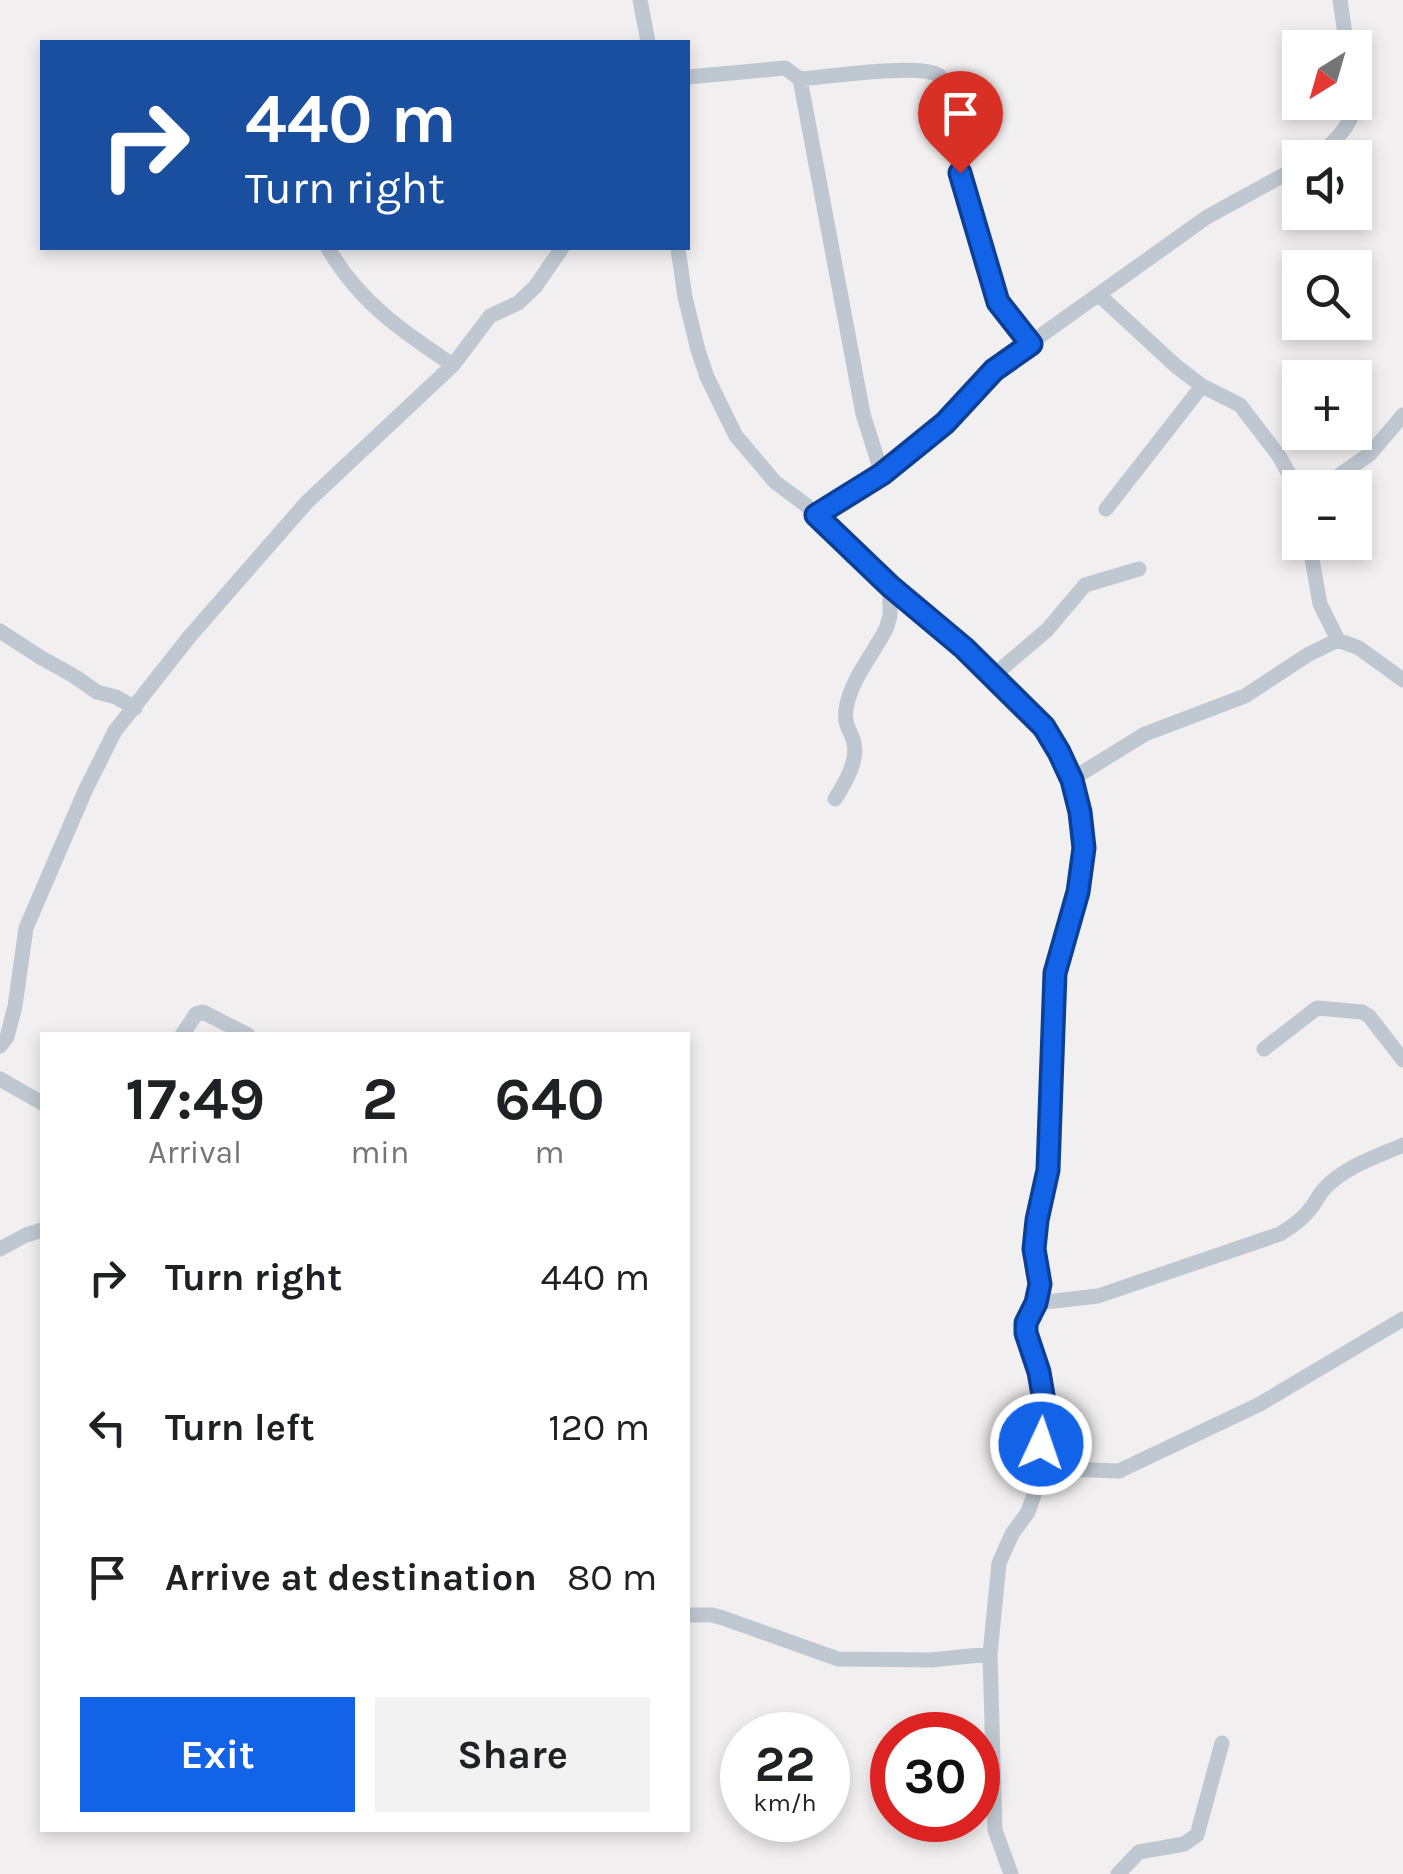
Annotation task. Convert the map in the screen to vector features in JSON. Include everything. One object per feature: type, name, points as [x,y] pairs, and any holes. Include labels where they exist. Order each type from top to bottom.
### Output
[{"type":"street","points":[[640,0],[648,40]]},
{"type":"street","points":[[1340,0],[1345,30]]},
{"type":"street","points":[[690,77],[785,68],[800,79],[906,71],[940,76],[948,87],[960,173],[998,302],[1031,344]]},
{"type":"street","points":[[800,79],[863,414],[882,474]]},
{"type":"street","points":[[816,515],[882,474],[945,423],[994,370],[1207,218],[1282,176]]},
{"type":"street","points":[[329,250],[345,276],[380,314],[453,365]]},
{"type":"street","points":[[0,1046],[14,1006],[26,928],[85,790],[116,731],[190,636],[307,502],[453,365],[490,316],[518,304],[561,250]]},
{"type":"street","points":[[678,250],[698,350],[707,378],[736,436],[775,482],[923,612],[1044,727],[1072,780],[1080,812],[1084,848],[1078,892],[1055,973],[1048,1170],[1034,1249],[1040,1284],[1026,1323],[1044,1401],[1039,1468],[1028,1512],[1012,1534],[999,1564],[990,1654],[995,1830],[1011,1874]]},
{"type":"street","points":[[1099,295],[1176,366],[1202,386],[1240,406],[1287,470]]},
{"type":"street","points":[[1106,509],[1202,386]]},
{"type":"street","points":[[1347,470],[1370,454],[1403,415]]},
{"type":"street","points":[[1311,560],[1320,604],[1338,640],[1358,648],[1403,680]]},
{"type":"street","points":[[993,676],[1047,630],[1085,584],[1139,568]]},
{"type":"street","points":[[835,799],[856,750],[845,725],[848,698],[886,629],[890,586]]},
{"type":"street","points":[[0,631],[97,692],[135,708]]},
{"type":"street","points":[[1072,780],[1145,734],[1245,696],[1338,640]]},
{"type":"street","points":[[1264,1048],[1317,1008],[1341,1008],[1369,1016],[1403,1060]]},
{"type":"street","points":[[184,1032],[196,1014],[203,1012],[242,1032]]},
{"type":"street","points":[[0,1079],[40,1102]]},
{"type":"street","points":[[1036,1303],[1098,1296],[1280,1234],[1299,1222],[1321,1192],[1339,1176],[1403,1145]]},
{"type":"street","points":[[0,1248],[40,1230]]},
{"type":"street","points":[[1039,1468],[1120,1471],[1260,1404],[1403,1319]]},
{"type":"street","points":[[690,1615],[723,1618],[838,1659],[931,1660],[990,1654]]},
{"type":"street","points":[[1118,1874],[1138,1852],[1184,1844],[1197,1835],[1222,1743]]},
{"type":"route","points":[[960,173],[998,302],[1031,344],[994,370],[945,423],[882,474],[816,515],[890,586],[964,648],[1044,727],[1072,780],[1080,812],[1084,848],[1078,892],[1055,973],[1048,1170],[1034,1249],[1040,1284],[1026,1323],[1042,1384],[1041,1444]]}]
